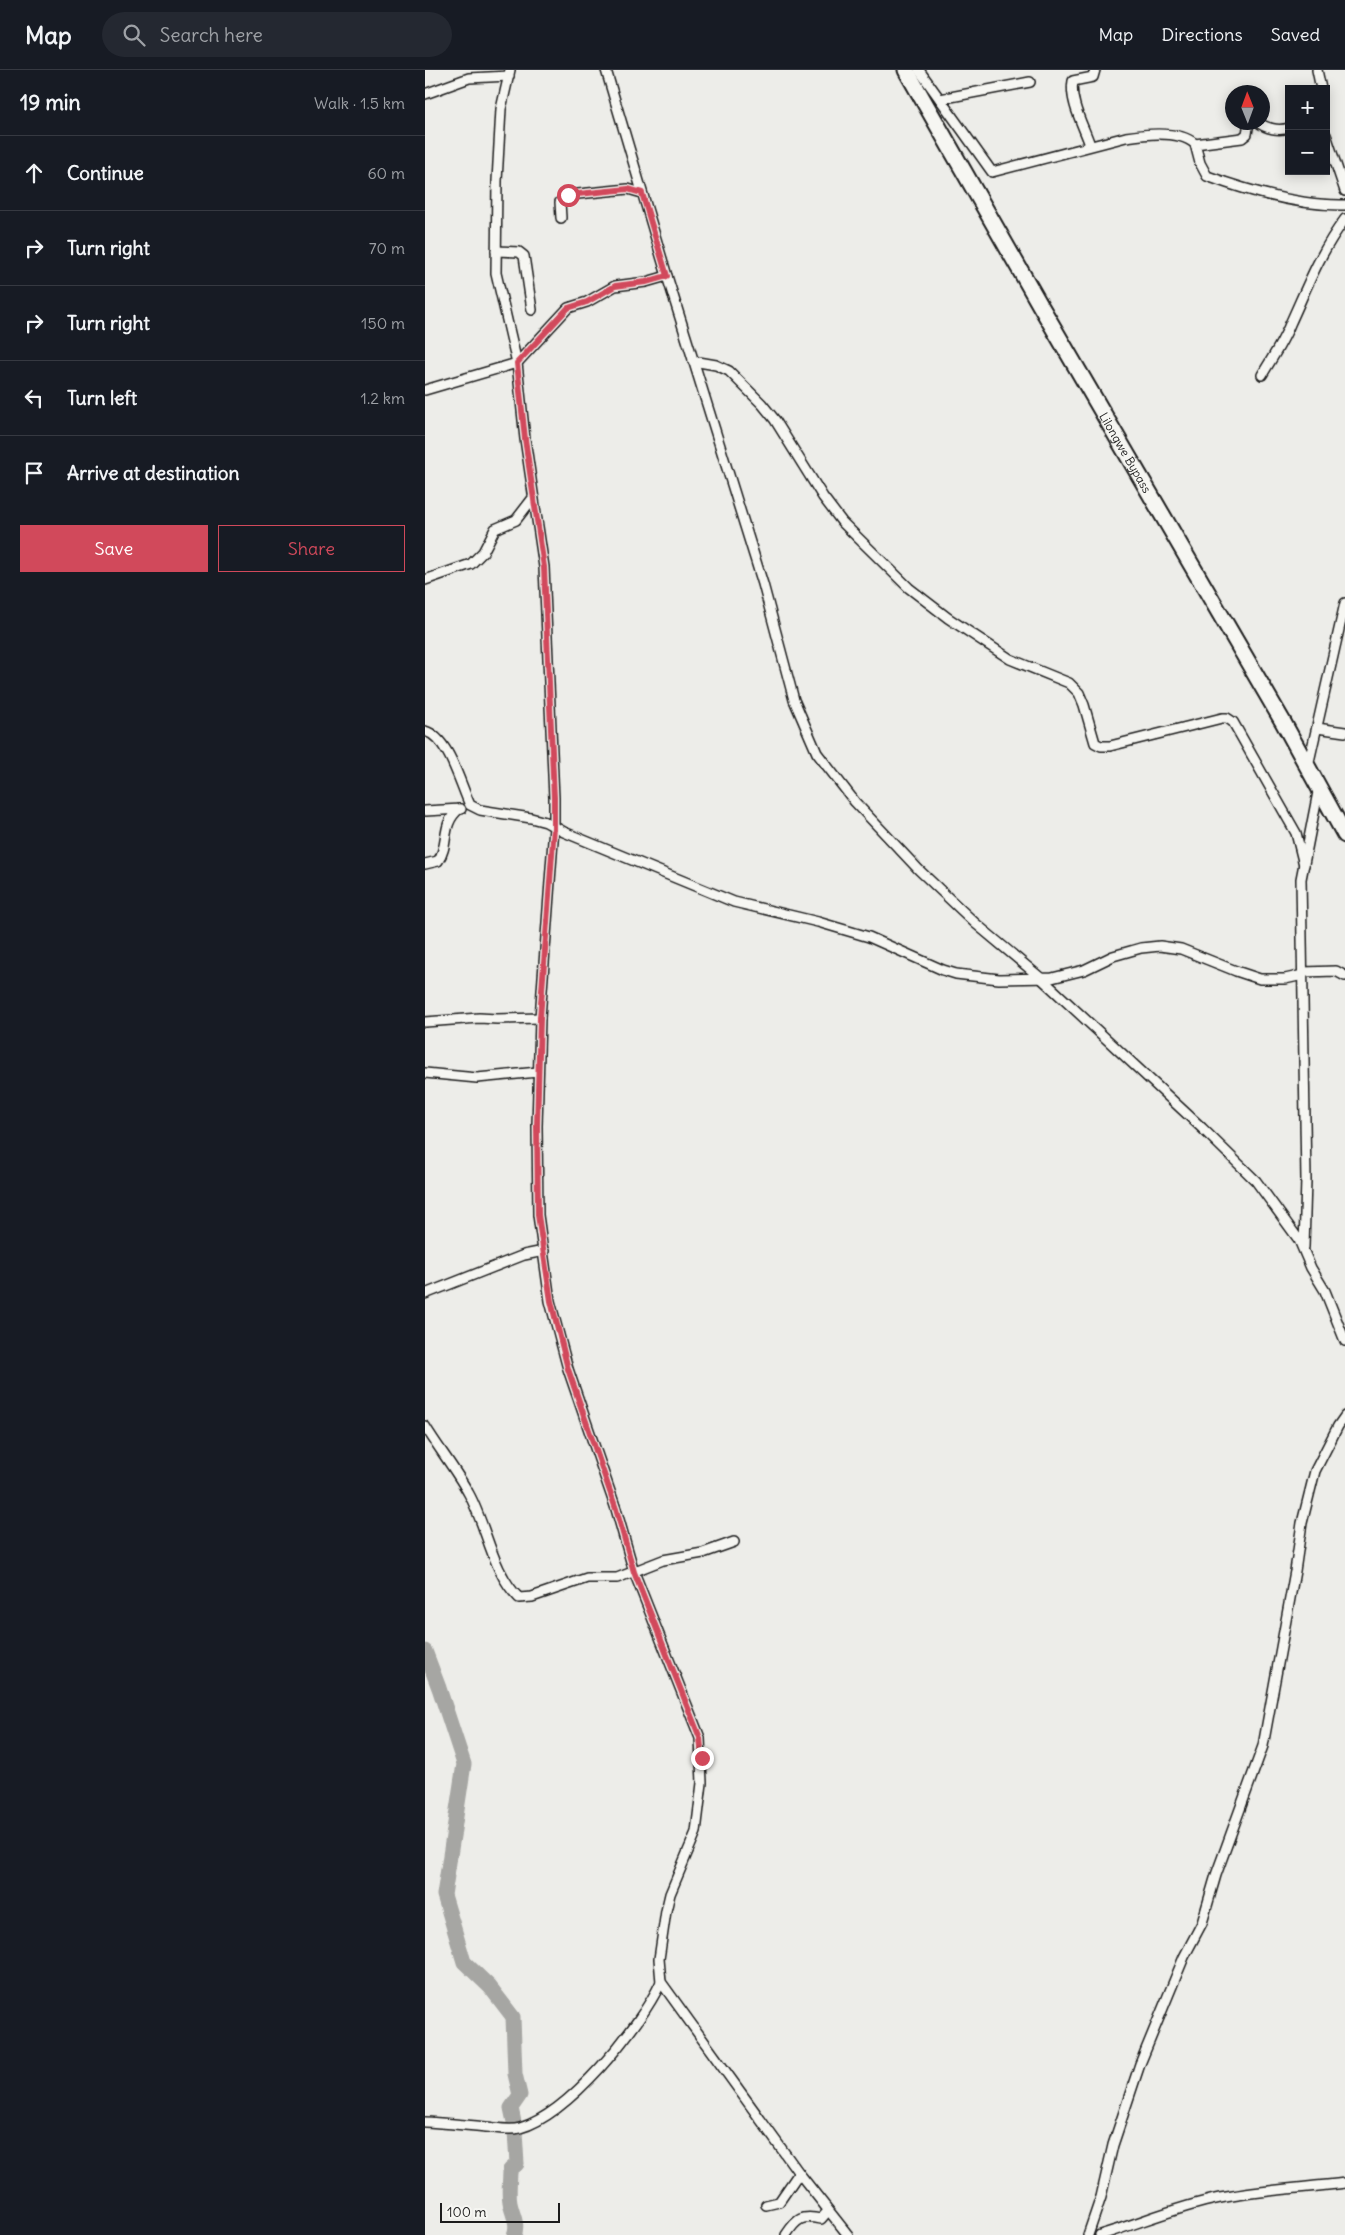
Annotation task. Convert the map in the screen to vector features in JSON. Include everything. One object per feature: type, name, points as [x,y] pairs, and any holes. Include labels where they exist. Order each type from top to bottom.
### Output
[{"type":"main road","name":"Lilongwe Bypass","points":[[906,70],[1319,786],[1345,835]]},
{"type":"street","points":[[606,70],[693,361],[758,566],[794,700],[817,753],[855,802],[919,870],[975,923],[1043,979],[1202,1128],[1256,1182],[1290,1227],[1304,1250],[1311,1268],[1325,1291],[1345,1341]]},
{"type":"street","points":[[919,70],[992,172],[1090,145],[1146,134],[1183,137],[1195,144],[1242,138],[1247,134],[1248,130]]},
{"type":"street","points":[[1090,145],[1073,97],[1072,86],[1073,81],[1093,77],[1095,70]]},
{"type":"street","points":[[1317,70],[1320,85]]},
{"type":"street","points":[[425,94],[469,78],[510,73],[501,109],[497,181],[496,277],[517,363],[545,587],[554,827],[540,1018],[538,1215],[551,1301],[564,1354],[616,1509],[634,1572],[700,1738],[702,1758],[701,1783],[696,1832],[670,1894],[666,1911],[659,1959],[661,1982],[799,2173],[849,2235]]},
{"type":"street","points":[[940,98],[1030,82]]},
{"type":"street","points":[[1270,127],[1285,129]]},
{"type":"street","points":[[1195,144],[1200,163],[1207,176],[1232,184],[1313,203],[1345,205]]},
{"type":"street","points":[[1330,147],[1345,191]]},
{"type":"street","points":[[561,218],[560,202],[568,195],[628,189],[642,193]]},
{"type":"street","points":[[1262,375],[1290,326],[1312,272],[1327,244],[1345,219]]},
{"type":"street","points":[[496,251],[519,252],[524,256],[532,310]]},
{"type":"street","points":[[425,390],[517,363],[568,308],[587,302],[615,286],[646,282],[667,276]]},
{"type":"street","points":[[693,361],[716,365],[729,371],[762,404],[775,420],[823,497],[842,522],[909,588],[948,618],[1010,659],[1069,683],[1079,693],[1085,705],[1095,743],[1101,746],[1110,746],[1222,718],[1227,718],[1233,722],[1296,833],[1304,865]]},
{"type":"street","points":[[425,580],[471,564],[483,552],[489,537],[495,529],[516,520],[533,498]]},
{"type":"street","points":[[1307,766],[1345,603]]},
{"type":"street","points":[[1317,728],[1345,732]]},
{"type":"street","points":[[426,730],[433,734],[453,762],[470,805],[480,810],[546,822],[734,902],[818,922],[869,937],[956,974],[999,978],[1043,979],[1084,970],[1113,956],[1150,946],[1181,950],[1236,972],[1260,978],[1285,979],[1303,974],[1336,972],[1345,976]]},
{"type":"street","points":[[1304,1250],[1306,1180],[1301,879],[1319,786]]},
{"type":"street","points":[[425,864],[438,861],[442,855],[446,827],[452,815],[470,805]]},
{"type":"street","points":[[425,811],[459,810]]},
{"type":"street","points":[[425,1022],[479,1018],[497,1020],[540,1018]]},
{"type":"street","points":[[425,1073],[477,1078],[539,1072]]},
{"type":"street","points":[[425,1294],[524,1255],[544,1251]]},
{"type":"street","points":[[1089,2235],[1101,2197],[1113,2145],[1140,2064],[1184,1956],[1202,1923],[1216,1875],[1263,1746],[1295,1571],[1301,1523],[1315,1471],[1345,1416]]},
{"type":"street","points":[[425,1426],[469,1494],[499,1567],[508,1584],[519,1598],[531,1597],[587,1578],[617,1578],[663,1560],[703,1553],[734,1542]]},
{"type":"street","points":[[425,2122],[514,2129],[530,2124],[572,2096],[602,2064],[633,2030],[661,1982]]},
{"type":"street","points":[[766,2205],[779,2202],[799,2173]]},
{"type":"street","points":[[1100,2235],[1163,2214],[1220,2198],[1293,2187],[1345,2183]]},
{"type":"street","points":[[786,2235],[796,2221],[807,2216],[821,2219],[828,2211]]},
{"type":"waterway","points":[[425,1651],[464,1764],[444,1895],[464,1962],[490,1987],[513,2017],[515,2074],[520,2095],[511,2108],[515,2127]]},
{"type":"waterway","points":[[514,2235],[515,2223],[509,2191],[510,2170],[517,2164],[515,2132]]},
{"type":"route","points":[[568,195],[628,189],[642,193],[667,276],[646,282],[621,284],[587,302],[568,308],[533,348],[517,363],[529,470],[544,567],[554,798],[554,827],[547,903],[537,1090],[538,1215],[551,1301],[568,1369],[616,1509],[634,1572],[700,1738],[702,1758]]}]
